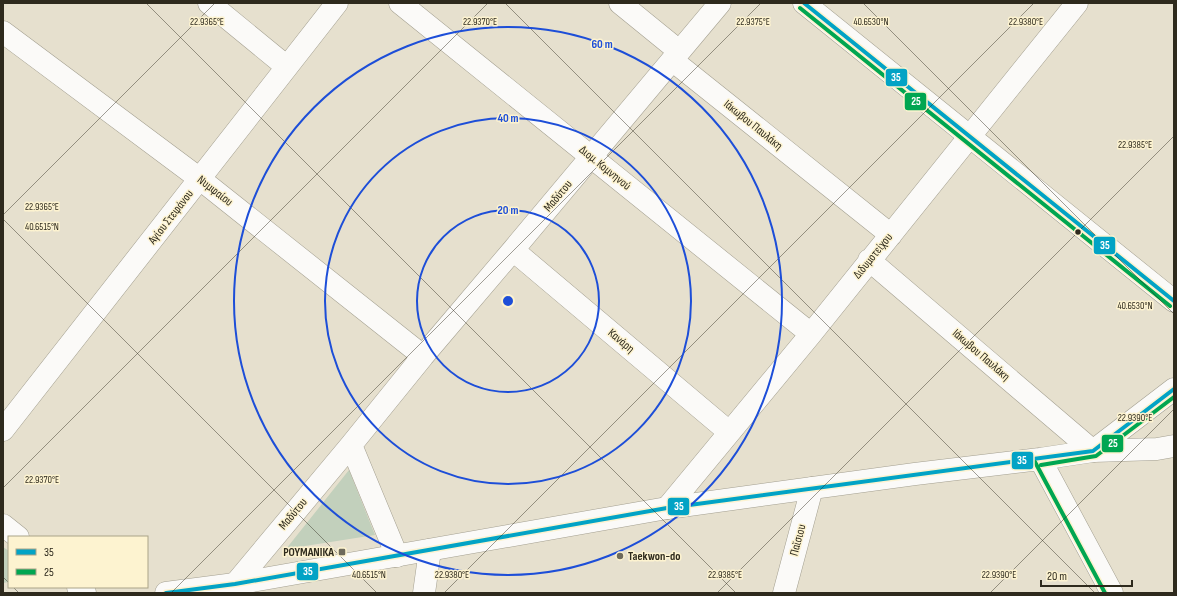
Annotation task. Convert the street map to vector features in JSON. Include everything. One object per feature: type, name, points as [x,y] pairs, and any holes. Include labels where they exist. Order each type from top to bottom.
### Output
[{"type":"street","points":[[210,3],[287,67]]},
{"type":"street","name":"Αγίου Στεφάνου","points":[[3,430],[10,406],[200,179],[337,3]]},
{"type":"street","name":"Διομ. Κομνηνού","points":[[400,3],[811,334]]},
{"type":"street","name":"Ιάκωβου Παυλάκη","points":[[620,3],[676,56],[890,235]]},
{"type":"street","name":"Μαδύτου","points":[[235,584],[423,356],[720,3]]},
{"type":"street","points":[[804,3],[1174,301]]},
{"type":"street","name":"Διδυμοτείχου","points":[[667,508],[811,334],[1077,3]]},
{"type":"street","name":"Νυμφαίου","points":[[3,32],[200,179],[423,356]]},
{"type":"street","name":"Κανάρη","points":[[513,250],[729,432]]},
{"type":"street","name":"Ιάκωβου Παυλάκη","points":[[869,260],[1093,451]]},
{"type":"street","points":[[1093,451],[1174,389]]},
{"type":"street","points":[[351,445],[397,556]]},
{"type":"street","points":[[166,593],[235,584],[667,508],[1093,451],[1157,449],[1174,446]]},
{"type":"street","points":[[1040,459],[1112,593]]},
{"type":"street","name":"Παϊσιου","points":[[784,593],[812,488]]},
{"type":"street","points":[[3,525],[17,536]]},
{"type":"street","points":[[424,593],[430,550]]},
{"type":"green space","points":[[349,470],[375,535],[286,549]]},
{"type":"green space","points":[[3,547],[8,550],[8,582],[3,583]]},
{"type":"transit line","name":"35","points":[[804,3],[1174,301]]},
{"type":"transit line","name":"25","points":[[800,8],[1170,306]]},
{"type":"transit line","name":"35","points":[[166,593],[235,584],[667,508],[1093,451],[1174,389]]},
{"type":"transit line","name":"25","points":[[1041,465],[1096,456],[1174,397]]},
{"type":"transit line","name":"25","points":[[1035,462],[1105,593]]},
{"type":"place","name":"ΡΟΥΜΑΝΙΚΑ","points":[[342,552]]},
{"type":"place","name":"Taekwon-do","points":[[620,556]]}]
